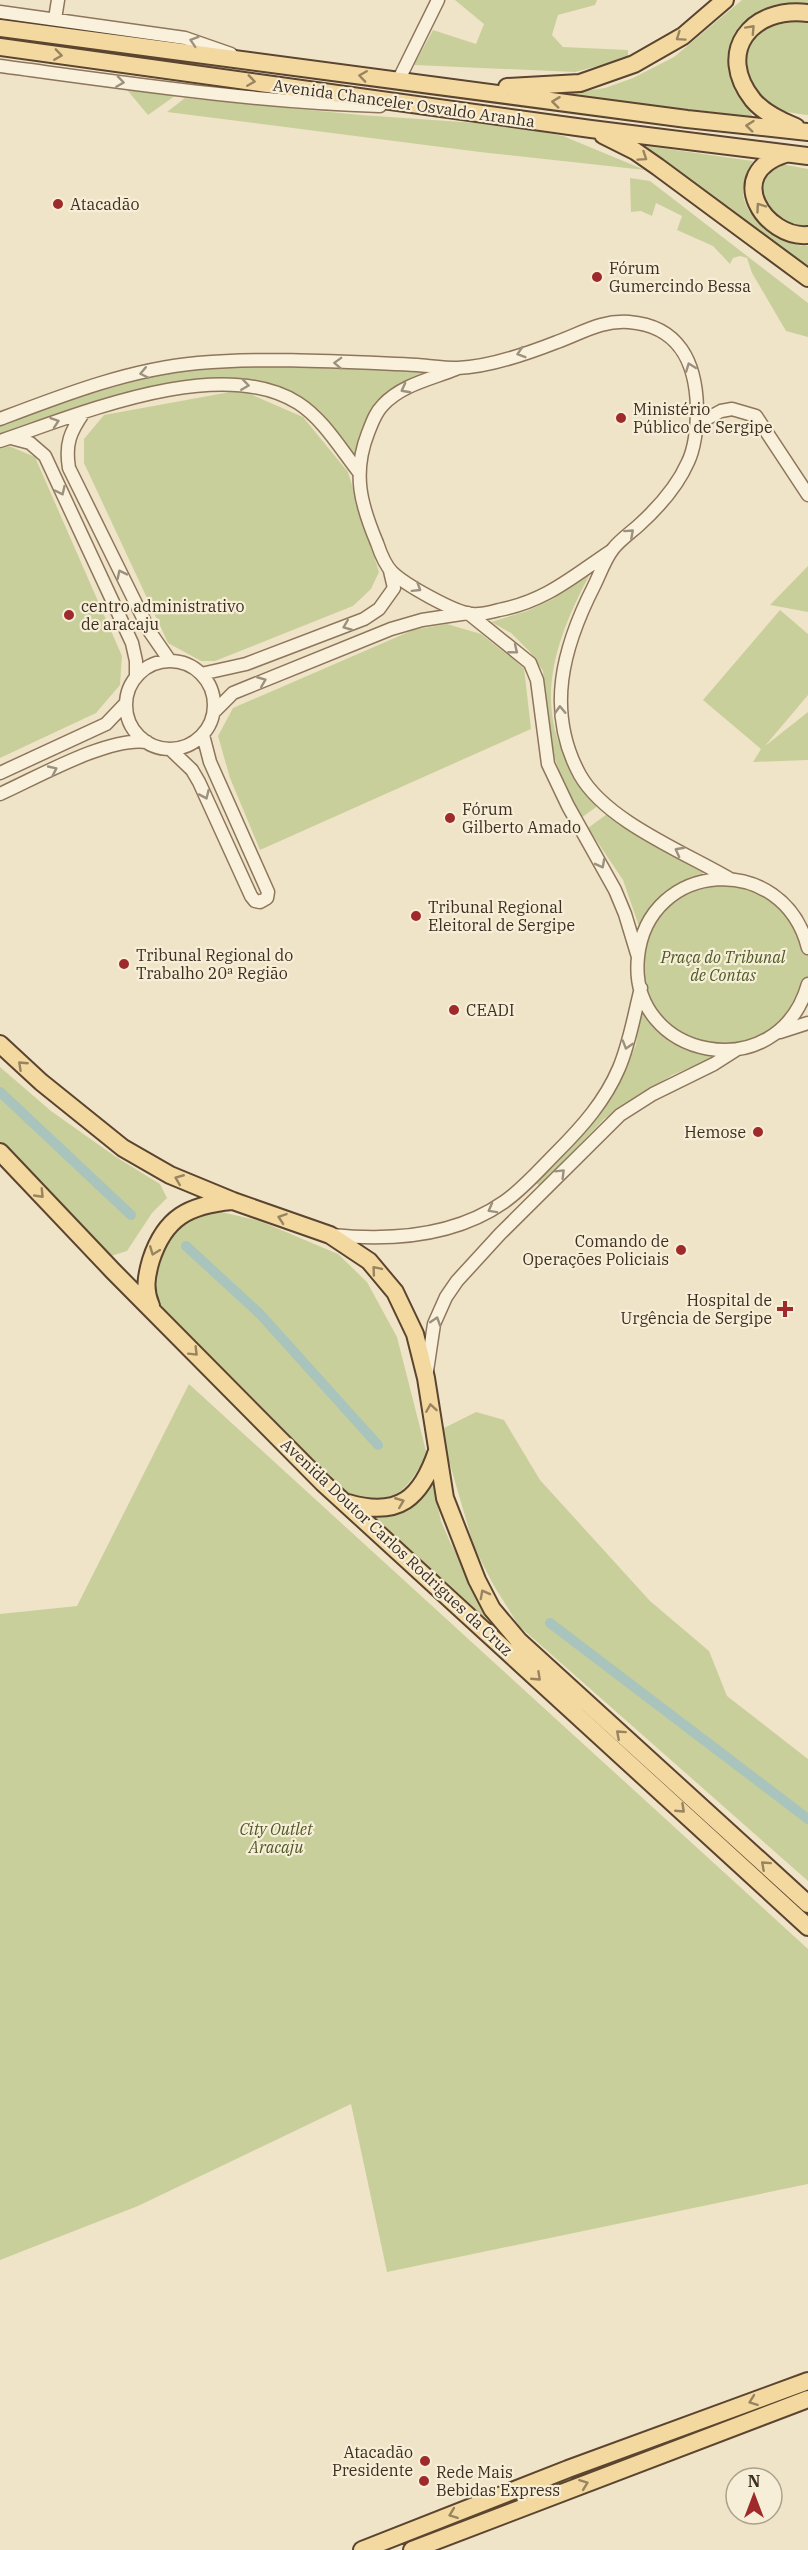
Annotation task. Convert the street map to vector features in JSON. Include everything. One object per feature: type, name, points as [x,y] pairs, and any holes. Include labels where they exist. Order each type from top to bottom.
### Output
[{"type":"main road","points":[[463,90],[580,83],[604,76],[634,64],[683,36],[725,0]]},
{"type":"main road","points":[[808,14],[779,13],[756,22],[744,36],[739,52],[739,70],[745,87],[754,101],[768,113],[808,132]]},
{"type":"main road","name":"Avenida Chanceler Osvaldo Aranha","points":[[0,28],[687,119],[808,132]]},
{"type":"main road","name":"Avenida Chanceler Osvaldo Aranha","points":[[0,47],[591,129],[808,156]]},
{"type":"main road","points":[[591,129],[643,156],[808,278]]},
{"type":"main road","points":[[787,154],[765,163],[760,168],[754,181],[753,196],[756,204],[768,218],[780,227],[793,234],[808,235]]},
{"type":"main road","points":[[0,1044],[41,1082],[123,1148],[170,1175],[233,1201],[330,1235],[369,1261],[395,1292],[415,1334],[426,1378]]},
{"type":"main road","name":"Avenida Doutor Carlos Rodrigues da Cruz","points":[[0,1152],[344,1502],[517,1658],[808,1927]]},
{"type":"main road","points":[[153,1310],[147,1296],[147,1276],[155,1246],[167,1227],[178,1216],[189,1210],[213,1203],[233,1201]]},
{"type":"main road","name":"Avenida Doutor Carlos Rodrigues da Cruz","points":[[426,1378],[445,1498],[477,1580],[492,1609],[519,1641],[808,1904]]},
{"type":"main road","points":[[344,1502],[365,1508],[385,1508],[404,1503],[415,1495],[424,1483],[437,1451]]},
{"type":"main road","points":[[362,2550],[568,2469],[808,2380]]},
{"type":"main road","points":[[412,2550],[808,2399]]},
{"type":"street","points":[[55,19],[57,0]]},
{"type":"street","points":[[398,81],[438,0]]},
{"type":"street","points":[[0,12],[185,38],[249,61]]},
{"type":"street","points":[[0,66],[186,91],[307,104],[442,107]]},
{"type":"street","points":[[201,674],[246,664],[364,619],[379,609],[391,594],[394,588],[390,571],[379,550],[362,503],[358,471],[366,440],[382,406],[393,395],[413,384],[460,368],[558,342],[603,323],[632,322],[648,325],[661,330],[678,344],[691,367],[697,403],[697,424],[690,459],[665,499],[612,549],[538,600],[486,613],[468,613],[422,620],[391,629],[233,693],[214,712]]},
{"type":"street","points":[[0,418],[121,378],[196,363],[283,360],[460,368]]},
{"type":"street","points":[[5,439],[84,412],[129,400],[210,384],[229,383],[261,388],[287,397],[316,417],[358,471]]},
{"type":"street","points":[[697,424],[721,411],[732,409],[756,416],[808,495]]},
{"type":"street","points":[[84,412],[70,432],[67,444],[69,468],[150,632],[170,661]]},
{"type":"street","points":[[5,439],[30,443],[45,456],[132,642],[136,676]]},
{"type":"street","points":[[612,549],[586,600],[569,641],[562,671],[561,721],[569,753],[582,779],[607,808],[730,879],[758,886],[775,896],[789,908],[803,930],[808,948]]},
{"type":"street","points":[[390,571],[444,603],[468,613],[530,663],[537,680],[548,764],[568,806],[615,890],[625,914],[638,957],[641,988],[649,1009],[672,1034],[689,1044],[705,1049],[736,1050],[756,1045],[776,1034],[808,1023]]},
{"type":"street","points":[[0,794],[104,749],[135,740],[170,749],[182,747],[202,735],[210,724],[214,712],[214,698],[210,685],[192,667],[170,661],[146,668],[136,676],[129,689],[126,703],[128,718],[135,732],[147,742]]},
{"type":"street","points":[[0,772],[106,724],[126,703]]},
{"type":"street","points":[[170,749],[192,770],[200,782],[251,896],[255,901],[263,901],[267,898],[268,892],[210,762],[202,735]]},
{"type":"street","points":[[638,957],[647,926],[665,901],[675,893],[699,882],[730,879]]},
{"type":"street","points":[[789,908],[808,915]]},
{"type":"street","points":[[776,1034],[792,1019],[804,998],[808,984]]},
{"type":"street","points":[[330,1235],[368,1239],[404,1237],[454,1226],[503,1202],[524,1185],[584,1125],[604,1097],[624,1053],[641,988]]},
{"type":"street","points":[[426,1378],[434,1324],[446,1297],[478,1258],[620,1115],[653,1094],[714,1064],[736,1050]]},
{"type":"street","points":[[524,1185],[538,1196]]},
{"type":"green space","points":[[455,0],[597,0],[595,5],[558,15],[552,35],[563,47],[628,50],[628,58],[575,72],[414,65],[433,30],[476,44],[484,24]]},
{"type":"green space","points":[[742,0],[808,0],[808,4],[792,4],[763,12],[740,30],[733,43],[730,58],[732,75],[753,117],[563,94],[605,88],[633,78],[674,57]]},
{"type":"green space","points":[[808,19],[808,115],[791,113],[773,107],[757,98],[748,83],[743,49],[759,24]]},
{"type":"green space","points":[[123,85],[179,93],[148,115]]},
{"type":"green space","points":[[185,98],[361,115],[506,125],[563,136],[645,170],[480,152],[167,112]]},
{"type":"green space","points":[[639,145],[753,161],[744,182],[743,191],[747,207],[760,223],[778,237],[792,244],[808,246],[808,273],[701,187]]},
{"type":"green space","points":[[776,163],[808,169],[808,227],[783,221],[756,190],[758,176]]},
{"type":"green space","points":[[630,178],[650,181],[808,303],[808,337],[786,331],[752,273],[747,258],[740,256],[733,258],[730,264],[713,246],[677,230],[682,216],[656,203],[652,216],[641,211],[631,212]]},
{"type":"green space","points":[[244,366],[435,370],[396,390],[358,458],[321,414],[297,396],[274,387],[236,381],[210,380],[0,436],[0,425],[79,397],[185,370]]},
{"type":"green space","points":[[241,390],[303,417],[348,472],[379,572],[371,589],[353,606],[215,661],[201,661],[168,643],[84,463],[84,439],[104,415]]},
{"type":"green space","points":[[9,446],[35,457],[122,656],[120,685],[96,713],[0,758],[0,449]]},
{"type":"green space","points":[[808,566],[808,612],[770,605]]},
{"type":"green space","points":[[591,572],[563,633],[551,691],[553,720],[561,748],[576,777],[599,805],[581,818],[561,777],[549,740],[543,671],[530,652],[511,633],[491,622],[527,611],[553,599]]},
{"type":"green space","points":[[780,610],[808,634],[808,695],[765,746],[808,712],[808,760],[753,762],[761,749],[703,700]]},
{"type":"green space","points":[[447,624],[481,634],[524,668],[531,729],[260,850],[230,778],[218,736],[233,708],[413,630]]},
{"type":"green space","points":[[607,814],[629,830],[707,871],[658,900],[641,932],[623,880],[588,828]]},
{"type":"green space","name":"Praça do Tribunal de Contas","points":[[699,882],[746,882],[789,908],[808,948],[808,984],[804,998],[756,1045],[689,1044],[649,1009],[640,947],[656,911]]},
{"type":"green space","points":[[640,1008],[672,1043],[716,1057],[672,1075],[604,1119],[540,1186],[536,1183],[577,1139],[609,1096],[636,1045]]},
{"type":"green space","points":[[0,1067],[51,1111],[116,1157],[160,1184],[167,1198],[152,1213],[127,1251],[111,1256],[83,1230],[0,1142]]},
{"type":"green space","points":[[204,1208],[260,1221],[338,1254],[367,1282],[397,1337],[427,1455],[411,1480],[397,1493],[379,1498],[349,1499],[152,1307],[147,1266],[160,1232]]},
{"type":"green space","name":"City Outlet Aracaju","points":[[189,1384],[808,1949],[808,2184],[387,2272],[351,2104],[138,2206],[0,2260],[0,1614],[77,1606]]},
{"type":"green space","points":[[476,1412],[504,1420],[540,1480],[650,1601],[709,1651],[727,1696],[808,1759],[808,1881],[519,1626],[494,1586],[474,1547],[440,1430]]},
{"type":"green space","points":[[432,1480],[441,1521],[450,1542],[476,1591],[499,1627],[502,1638],[371,1516],[393,1515],[408,1510],[420,1498]]},
{"type":"waterway","points":[[0,1092],[131,1215]]},
{"type":"waterway","points":[[186,1246],[260,1314],[378,1445]]},
{"type":"waterway","points":[[550,1623],[808,1819]]},
{"type":"place","name":"Atacadão","points":[[58,204]]},
{"type":"place","name":"Fórum Gumercindo Bessa","points":[[597,277]]},
{"type":"place","name":"Ministério Público de Sergipe","points":[[621,418]]},
{"type":"place","name":"centro administrativo de aracaju","points":[[69,615]]},
{"type":"place","name":"Fórum Gilberto Amado","points":[[450,818]]},
{"type":"place","name":"Tribunal Regional Eleitoral de Sergipe","points":[[416,916]]},
{"type":"place","name":"Tribunal Regional do Trabalho 20ª Região","points":[[124,964]]},
{"type":"place","name":"CEADI","points":[[454,1010]]},
{"type":"place","name":"Hemose","points":[[758,1132]]},
{"type":"place","name":"Comando de Operações Policiais","points":[[681,1250]]},
{"type":"place","name":"Hospital de Urgência de Sergipe","points":[[785,1309]]},
{"type":"place","name":"Atacadão Presidente","points":[[425,2461]]},
{"type":"place","name":"Rede Mais Bebidas Express","points":[[424,2481]]}]
